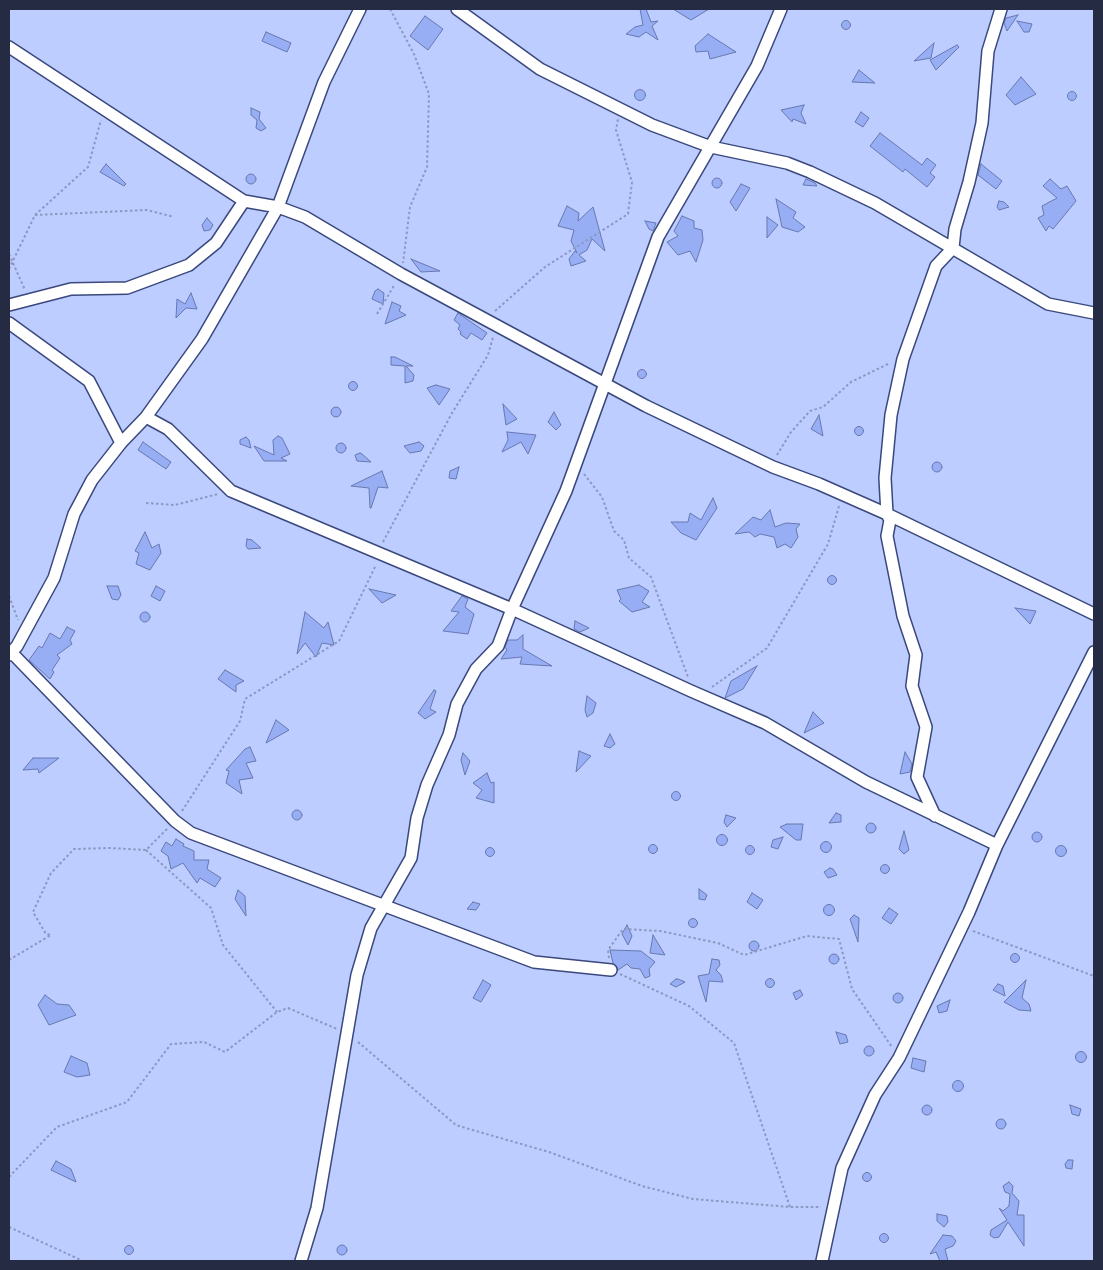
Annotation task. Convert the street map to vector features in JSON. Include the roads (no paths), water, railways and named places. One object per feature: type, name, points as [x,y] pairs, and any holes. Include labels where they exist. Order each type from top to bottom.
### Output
[{"type":"street","points":[[457,9],[540,69],[652,125],[711,147],[787,163],[810,172],[875,202],[1048,304],[1094,313]]},
{"type":"street","points":[[300,1261],[317,1208],[357,975],[371,928],[411,858],[417,818],[427,785],[449,735],[457,704],[476,669],[498,646],[512,609],[537,558],[577,462],[658,237],[757,66],[781,9]]},
{"type":"street","points":[[935,816],[917,777],[926,727],[912,686],[916,655],[903,616],[887,536],[890,520],[887,514],[886,478],[891,415],[903,359],[936,266],[953,248],[954,229],[969,182],[982,122],[988,51],[1001,9]]},
{"type":"street","points":[[355,10],[324,82],[278,207],[202,339],[146,417],[121,443],[92,480],[74,514],[54,578],[24,635],[10,654],[175,821],[191,833],[534,962],[611,970]]},
{"type":"street","points":[[9,47],[244,201],[278,207],[305,216],[401,274],[604,384],[773,467],[819,484],[887,514],[1094,614]]},
{"type":"street","points":[[9,305],[71,289],[126,288],[189,265],[216,243],[244,201]]},
{"type":"street","points":[[9,323],[89,381],[121,443]]},
{"type":"street","points":[[146,417],[168,429],[231,491],[512,609],[691,691],[765,722],[866,782],[997,845]]},
{"type":"street","points":[[822,1261],[842,1168],[875,1095],[899,1058],[961,929],[997,845],[1094,652]]}]
